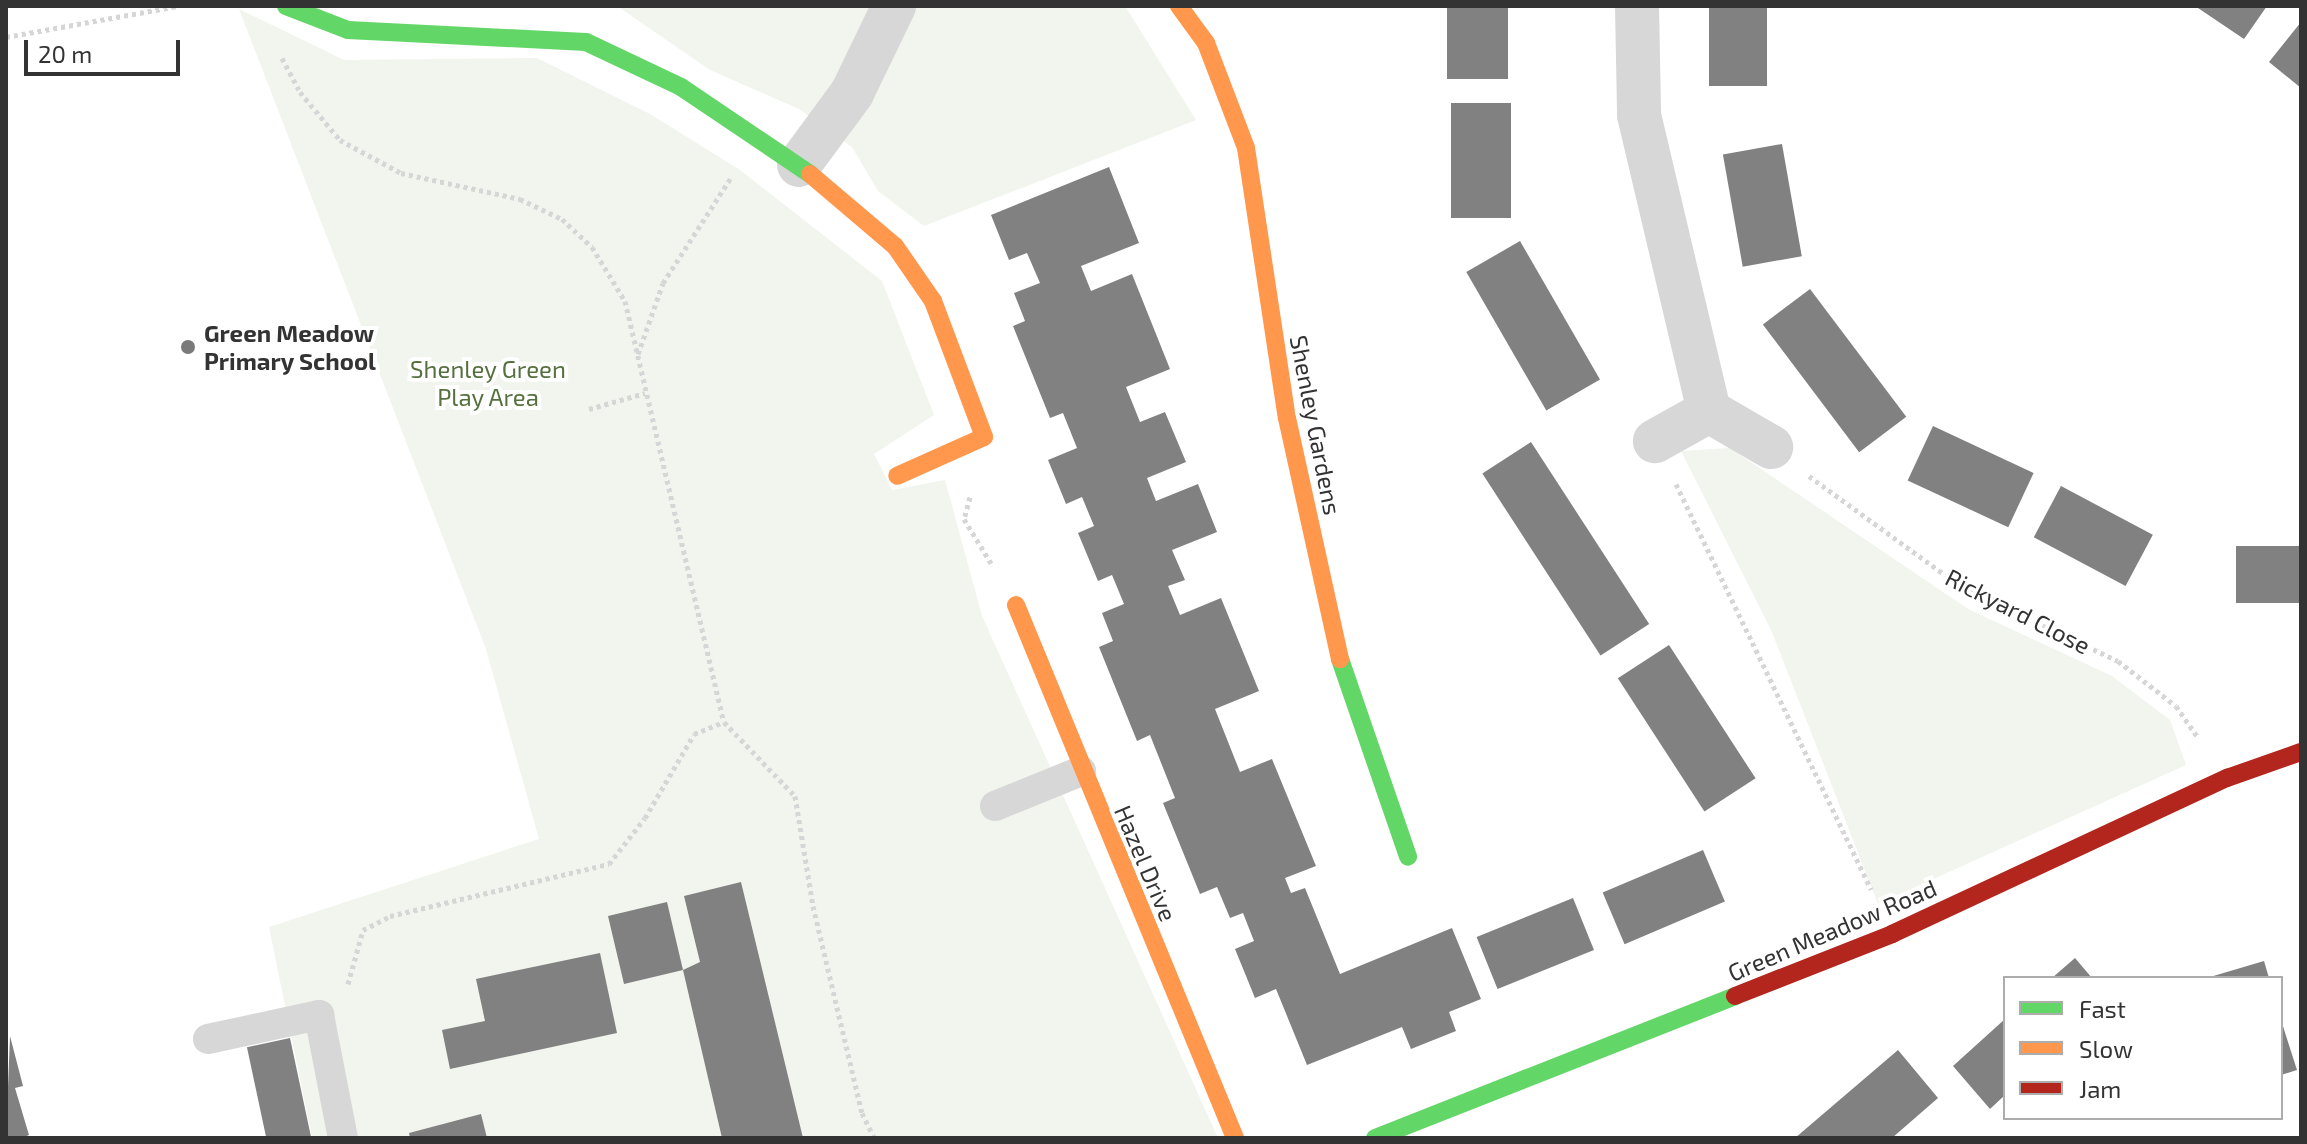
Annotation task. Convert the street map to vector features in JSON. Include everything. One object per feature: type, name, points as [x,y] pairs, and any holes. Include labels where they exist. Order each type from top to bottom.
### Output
[{"type":"street","points":[[286,6],[348,30],[586,42],[681,87],[799,165],[895,246],[933,301],[984,437],[897,476]]},
{"type":"street","points":[[799,165],[852,93],[894,6]]},
{"type":"street","name":"Shenley Gardens","points":[[1179,6],[1206,43],[1246,148],[1287,418],[1335,646],[1408,857]]},
{"type":"street","points":[[1637,6],[1639,115],[1709,411],[1771,447]]},
{"type":"street","points":[[1655,441],[1709,411]]},
{"type":"street","name":"Hazel Drive","points":[[1016,605],[1081,771],[1235,1138]]},
{"type":"street","name":"Green Meadow Road","points":[[1375,1138],[1892,934],[2227,778],[2299,762]]},
{"type":"lane","points":[[995,806],[1081,771]]},
{"type":"lane","points":[[208,1039],[319,1015],[343,1138]]},
{"type":"path","points":[[6,37],[179,6]]},
{"type":"path","points":[[279,52],[300,92],[340,140],[401,173],[520,199],[562,219],[592,247],[625,301],[724,722],[795,796],[813,906],[862,1113],[874,1138]]},
{"type":"path","points":[[638,355],[663,283],[759,136]]},
{"type":"path","points":[[589,409],[645,393]]},
{"type":"path","points":[[984,437],[964,519],[1016,605]]},
{"type":"path","points":[[1655,441],[1892,934]]},
{"type":"path","name":"Rickyard Close","points":[[1771,447],[1963,588],[2118,661],[2176,706],[2227,778]]},
{"type":"path","points":[[347,984],[363,930],[390,916],[609,864],[645,818],[694,734],[724,722]]},
{"type":"green space","points":[[1125,6],[1196,120],[924,226],[878,191],[852,147],[799,109],[710,70],[620,8]]},
{"type":"green space","name":"Shenley Green Play Area","points":[[239,9],[344,60],[537,58],[650,114],[740,170],[882,281],[934,415],[874,454],[892,490],[945,480],[982,616],[1218,1138],[312,1138],[269,927],[539,839],[486,649]]},
{"type":"green space","points":[[1730,448],[1968,609],[2112,676],[2170,720],[2186,765],[1878,904],[1772,632],[1681,451]]},
{"type":"building","points":[[1447,6],[1508,6],[1508,79],[1447,79]]},
{"type":"building","points":[[1709,6],[1767,6],[1767,86],[1709,86]]},
{"type":"building","points":[[2195,6],[2267,6],[2244,39]]},
{"type":"building","points":[[2301,22],[2301,88],[2269,62]]},
{"type":"building","points":[[1451,103],[1511,103],[1511,218],[1451,218]]},
{"type":"building","points":[[1782,144],[1802,256],[1743,267],[1723,154]]},
{"type":"building","points":[[1109,167],[1139,243],[1081,266],[1091,291],[1132,274],[1170,369],[1126,387],[1140,422],[1165,412],[1186,462],[1147,478],[1156,501],[1198,484],[1217,532],[1172,550],[1185,580],[1168,586],[1180,615],[1221,598],[1259,691],[1215,709],[1240,772],[1272,759],[1316,866],[1285,878],[1291,893],[1305,888],[1340,974],[1452,928],[1481,999],[1449,1012],[1456,1031],[1411,1049],[1402,1027],[1307,1065],[1276,989],[1255,998],[1235,949],[1254,941],[1243,913],[1230,918],[1217,887],[1200,894],[1163,803],[1175,798],[1150,735],[1137,741],[1099,647],[1113,641],[1102,613],[1124,604],[1112,575],[1098,581],[1078,533],[1094,526],[1082,497],[1066,504],[1048,460],[1077,448],[1063,413],[1050,418],[1013,326],[1025,321],[1014,293],[1040,283],[1027,253],[1009,260],[991,215]]},
{"type":"building","points":[[1520,241],[1600,380],[1546,411],[1466,272]]},
{"type":"building","points":[[1810,289],[1906,417],[1859,452],[1763,325]]},
{"type":"building","points":[[1933,426],[2034,473],[2008,527],[1908,480]]},
{"type":"building","points":[[1531,442],[1649,624],[1601,656],[1482,474]]},
{"type":"building","points":[[2061,486],[2153,535],[2126,586],[2034,537]]},
{"type":"building","points":[[2236,546],[2301,546],[2301,603],[2236,603]]},
{"type":"building","points":[[1669,645],[1756,778],[1704,812],[1618,678]]},
{"type":"building","points":[[1703,850],[1725,902],[1625,944],[1603,893]]},
{"type":"building","points":[[741,882],[803,1138],[722,1138],[683,970],[700,962],[684,896]]},
{"type":"building","points":[[1573,898],[1594,950],[1498,989],[1477,937]]},
{"type":"building","points":[[667,902],[683,970],[624,984],[608,916]]},
{"type":"building","points":[[600,953],[617,1033],[450,1069],[442,1030],[485,1021],[476,979]]},
{"type":"building","points":[[2075,958],[2090,976],[2054,976]]},
{"type":"building","points":[[2264,961],[2268,976],[2213,976]]},
{"type":"building","points":[[2003,1021],[2003,1097],[1990,1109],[1953,1066]]},
{"type":"building","points":[[2283,1026],[2297,1070],[2283,1074]]},
{"type":"building","points":[[10,1036],[23,1086],[15,1088],[29,1135],[22,1138],[6,1138]]},
{"type":"building","points":[[290,1038],[311,1138],[266,1138],[247,1047]]},
{"type":"building","points":[[1898,1050],[1938,1098],[1892,1138],[1795,1138]]},
{"type":"building","points":[[481,1114],[487,1138],[410,1138],[409,1133]]},
{"type":"traffic: fast","points":[[286,6],[348,30],[586,42],[681,87],[810,174]]},
{"type":"traffic: fast","points":[[1340,659],[1408,857]]},
{"type":"traffic: fast","points":[[1375,1138],[1735,996]]},
{"type":"traffic: slow","points":[[1179,6],[1206,43],[1246,148],[1287,418],[1340,659]]},
{"type":"traffic: slow","points":[[810,174],[895,246],[933,301],[984,437],[897,476]]},
{"type":"traffic: slow","points":[[1016,605],[1235,1138]]},
{"type":"traffic: jam","points":[[1735,996],[1892,934],[2227,778],[2301,752]]},
{"type":"place","name":"Green Meadow Primary School","points":[[188,347]]}]
